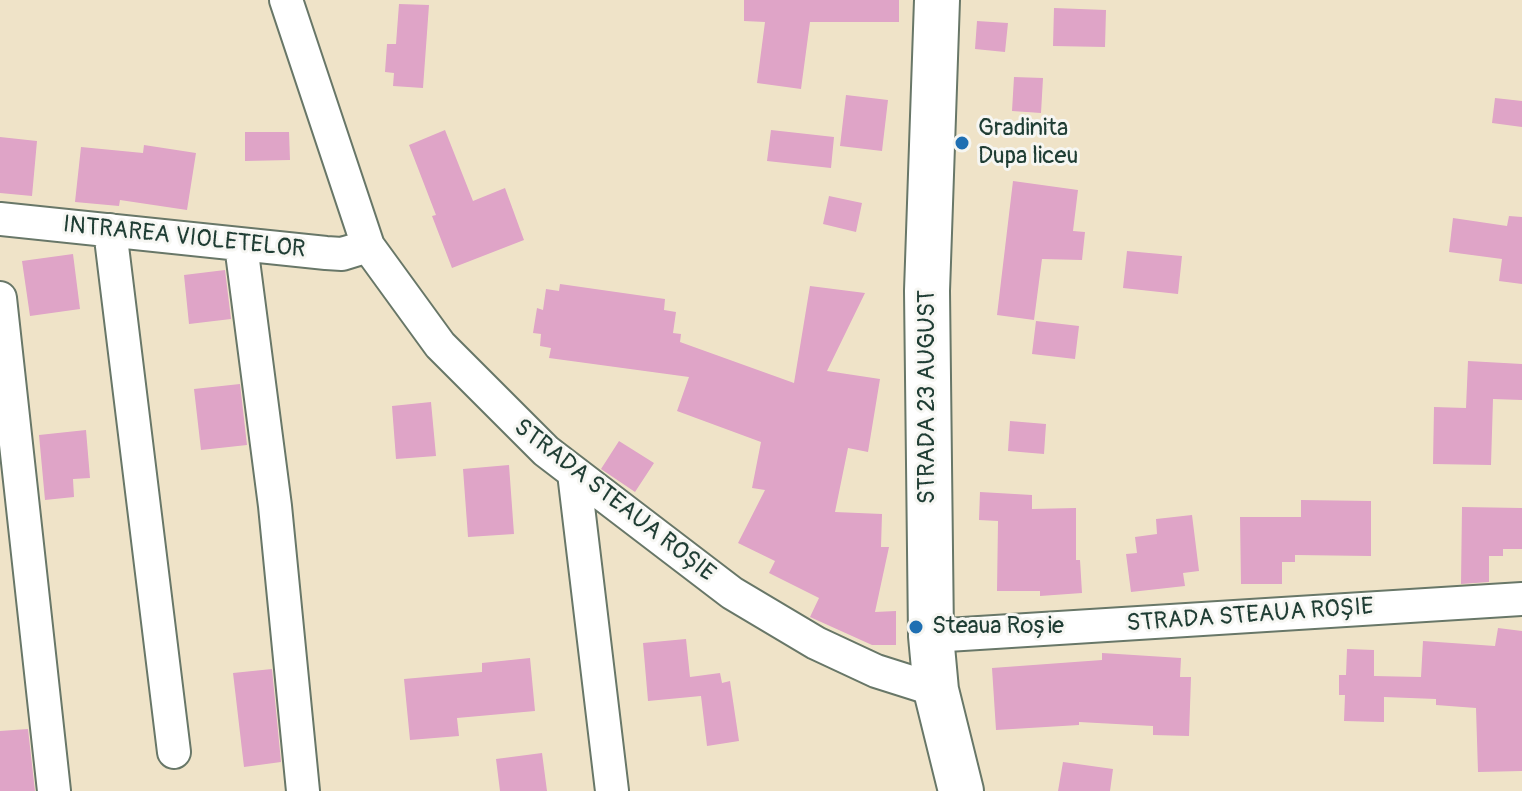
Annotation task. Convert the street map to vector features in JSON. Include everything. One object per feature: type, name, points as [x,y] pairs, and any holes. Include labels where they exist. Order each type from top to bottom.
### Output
[{"type":"main road","name":"STRADA 23 AUGUST","points":[[937,0],[927,305],[931,636],[936,690],[961,791]]},
{"type":"street","name":"STRADA STEAUA ROȘIE","points":[[286,0],[368,246],[440,345],[506,415],[574,473],[732,593],[774,620],[876,671],[936,690]]},
{"type":"street","name":"INTRAREA VIOLETELOR","points":[[0,219],[342,254],[368,246]]},
{"type":"street","points":[[110,230],[174,752]]},
{"type":"street","points":[[241,245],[275,506],[303,791]]},
{"type":"street","points":[[0,298],[54,791]]},
{"type":"street","points":[[574,473],[612,791]]},
{"type":"street","name":"STRADA STEAUA ROȘIE","points":[[931,636],[1522,599]]},
{"type":"building","points":[[744,0],[899,0],[899,22],[810,22],[801,89],[757,83],[765,22],[744,21]]},
{"type":"building","points":[[399,4],[429,5],[423,88],[393,86],[394,73],[385,72],[387,44],[396,44]]},
{"type":"building","points":[[1054,8],[1106,10],[1105,47],[1053,46]]},
{"type":"building","points":[[977,21],[1008,23],[1005,52],[975,49]]},
{"type":"building","points":[[1014,77],[1043,78],[1041,113],[1012,111]]},
{"type":"building","points":[[846,95],[888,100],[882,151],[840,146]]},
{"type":"building","points":[[1495,98],[1522,101],[1522,127],[1492,123]]},
{"type":"building","points":[[445,130],[473,201],[505,188],[524,240],[452,268],[409,145]]},
{"type":"building","points":[[771,130],[834,137],[831,168],[767,161]]},
{"type":"building","points":[[245,132],[289,132],[290,160],[245,161]]},
{"type":"building","points":[[0,137],[37,141],[32,196],[0,193]]},
{"type":"building","points":[[144,145],[196,153],[187,210],[120,200],[119,206],[75,202],[81,147],[143,153]]},
{"type":"building","points":[[1013,181],[1078,190],[1073,231],[1085,232],[1082,260],[1042,259],[1034,320],[997,315]]},
{"type":"building","points":[[829,196],[862,203],[856,232],[823,224]]},
{"type":"building","points":[[1509,216],[1522,217],[1522,284],[1499,281],[1502,259],[1449,252],[1453,218],[1507,226]]},
{"type":"building","points":[[1127,251],[1182,256],[1178,294],[1123,288]]},
{"type":"building","points":[[73,254],[80,309],[30,316],[22,261]]},
{"type":"building","points":[[225,270],[231,319],[189,324],[184,275]]},
{"type":"building","points":[[560,284],[665,299],[664,310],[676,312],[673,333],[681,334],[680,342],[794,383],[810,286],[865,293],[827,371],[880,379],[868,452],[848,448],[835,512],[882,514],[881,547],[889,547],[875,612],[896,611],[896,645],[872,645],[810,617],[819,598],[769,573],[775,561],[738,543],[765,490],[752,488],[761,442],[677,411],[689,377],[549,358],[551,348],[540,346],[541,334],[533,333],[537,308],[543,310],[546,289],[559,291]]},
{"type":"building","points":[[1036,321],[1079,326],[1075,359],[1032,354]]},
{"type":"building","points":[[1468,361],[1522,364],[1522,400],[1493,399],[1491,465],[1433,464],[1434,407],[1466,408]]},
{"type":"building","points":[[240,384],[247,445],[201,450],[194,389]]},
{"type":"building","points":[[431,402],[436,456],[396,459],[392,406]]},
{"type":"building","points":[[1010,421],[1046,424],[1044,454],[1008,451]]},
{"type":"building","points":[[86,430],[90,478],[73,479],[74,497],[45,500],[39,435]]},
{"type":"building","points":[[619,441],[654,463],[635,492],[601,469]]},
{"type":"building","points":[[509,465],[514,534],[468,537],[463,469]]},
{"type":"building","points":[[980,492],[1032,495],[1032,509],[1076,508],[1076,560],[1080,560],[1082,593],[1040,596],[1040,591],[997,591],[998,521],[979,520]]},
{"type":"building","points":[[1301,500],[1371,501],[1371,556],[1295,555],[1295,562],[1282,562],[1282,584],[1241,584],[1240,517],[1301,517]]},
{"type":"building","points":[[1462,507],[1522,508],[1522,549],[1503,549],[1503,556],[1489,556],[1489,582],[1461,584]]},
{"type":"building","points":[[1192,515],[1199,571],[1183,573],[1185,586],[1131,592],[1126,554],[1137,553],[1135,537],[1157,534],[1156,519]]},
{"type":"building","points":[[1498,628],[1522,631],[1522,771],[1478,772],[1476,708],[1436,705],[1436,699],[1384,697],[1384,722],[1344,721],[1345,695],[1339,695],[1339,675],[1346,675],[1347,649],[1374,650],[1374,676],[1421,677],[1423,641],[1495,646]]},
{"type":"building","points":[[686,639],[690,677],[720,673],[722,683],[730,681],[739,741],[707,746],[701,696],[648,701],[643,643]]},
{"type":"building","points":[[1102,653],[1181,658],[1180,677],[1191,677],[1189,736],[1153,735],[1153,726],[1079,722],[1079,725],[996,730],[992,668],[1102,660]]},
{"type":"building","points":[[530,658],[535,711],[457,718],[459,736],[410,740],[404,679],[482,672],[482,663]]},
{"type":"building","points":[[272,669],[281,762],[244,767],[233,673]]},
{"type":"building","points":[[28,729],[35,791],[0,791],[0,731]]},
{"type":"building","points":[[542,753],[547,791],[500,791],[496,759]]},
{"type":"building","points":[[1063,762],[1113,769],[1110,791],[1058,791]]},
{"type":"place","name":"Gradinita Dupa liceu","points":[[962,143]]},
{"type":"place","name":"Steaua Roșie","points":[[916,627]]}]
